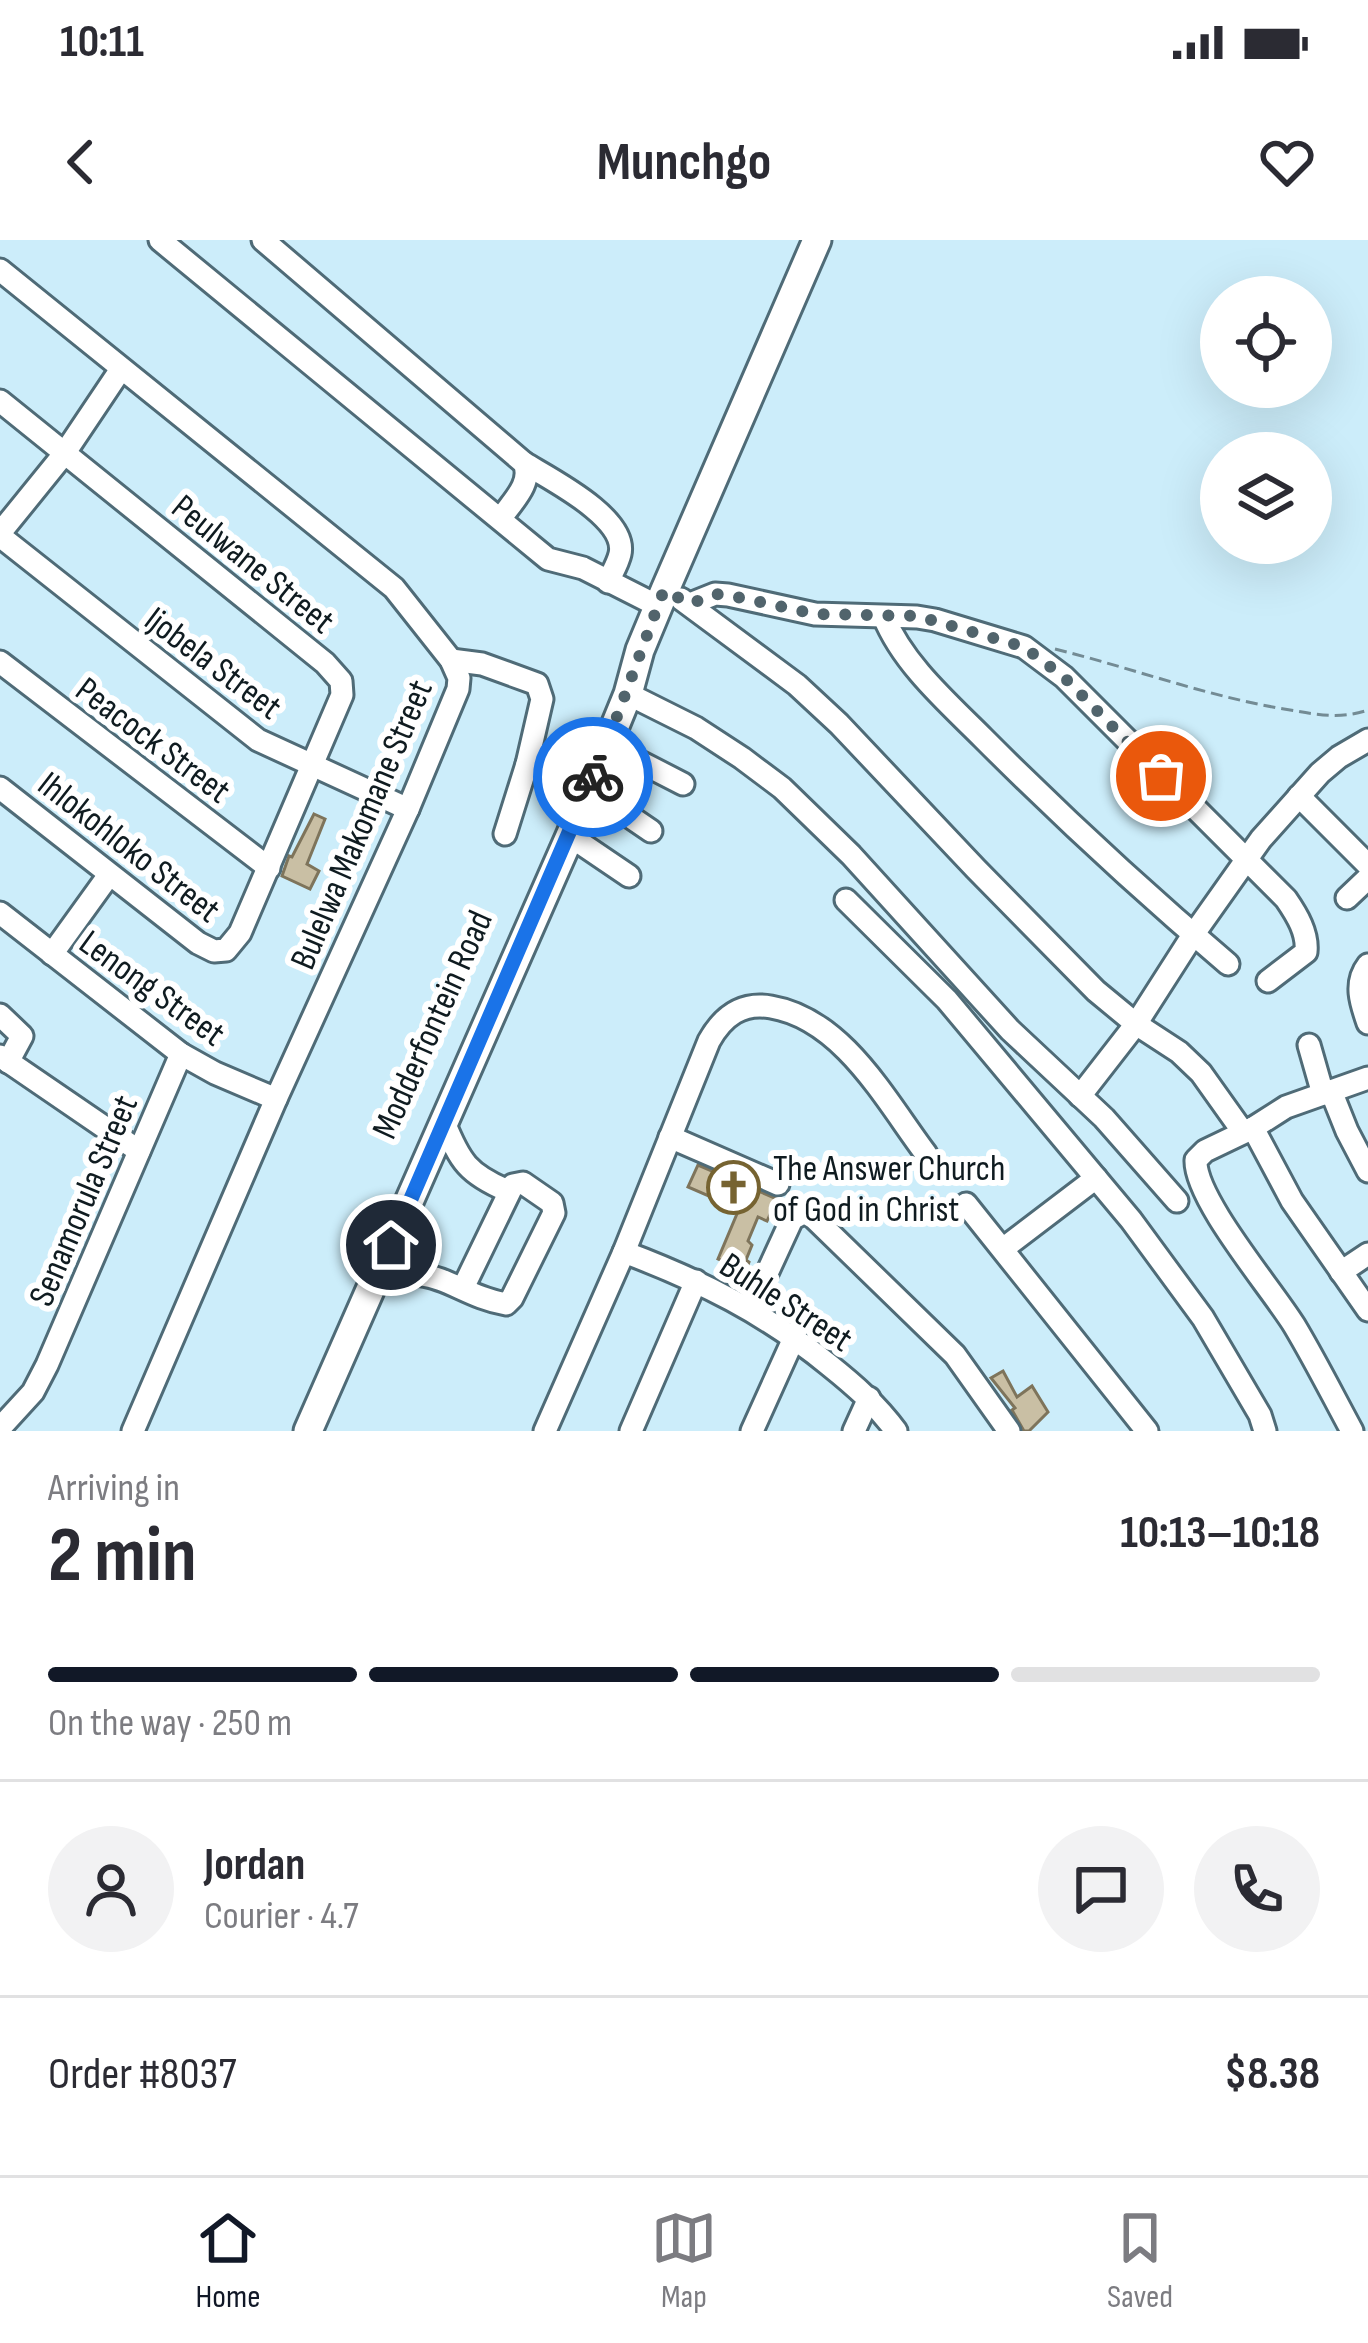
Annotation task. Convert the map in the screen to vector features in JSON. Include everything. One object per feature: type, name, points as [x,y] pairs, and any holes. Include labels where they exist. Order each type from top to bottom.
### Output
[{"type":"main road","name":"Modderfontein Road","points":[[293,1431],[544,854],[607,746],[661,598],[817,240]]},
{"type":"main road","name":"Modderfontein Road","points":[[308,1431],[569,836],[619,685],[640,650]]},
{"type":"street","points":[[160,240],[548,559],[583,568],[608,582],[690,604],[797,685],[1096,991],[1201,1073],[1248,1130],[1368,1310]]},
{"type":"street","points":[[263,240],[524,463],[593,508],[618,534],[621,552],[608,582]]},
{"type":"street","name":"Bulelwa Makomane Street","points":[[0,269],[373,570],[416,613],[459,678],[408,809],[133,1431]]},
{"type":"street","points":[[0,534],[64,454],[121,369]]},
{"type":"street","name":"Peulwane Street","points":[[0,401],[341,681],[342,695],[269,868],[236,942],[221,952]]},
{"type":"street","points":[[502,518],[527,480],[524,463]]},
{"type":"street","name":"Ijobela Street","points":[[0,534],[241,729],[274,749],[408,809]]},
{"type":"street","points":[[690,604],[715,594],[815,614],[917,616],[1033,651],[1286,899],[1307,946],[1303,957],[1268,981]]},
{"type":"street","points":[[884,616],[904,652],[946,701],[1081,835],[1228,964]]},
{"type":"street","points":[[451,660],[482,664],[537,685],[542,700],[505,834]]},
{"type":"street","name":"Peacock Street","points":[[0,662],[269,868]]},
{"type":"street","points":[[628,694],[696,728],[782,788],[851,855],[1010,1030],[1136,1152],[1177,1201]]},
{"type":"street","points":[[607,746],[683,784]]},
{"type":"street","points":[[1080,1096],[1136,1024],[1246,860],[1320,773],[1364,748]]},
{"type":"street","points":[[527,764],[583,786],[651,831]]},
{"type":"street","name":"Ihlokohloko Street","points":[[0,788],[198,943],[221,952]]},
{"type":"street","points":[[1299,796],[1368,865]]},
{"type":"street","points":[[569,836],[629,876]]},
{"type":"street","points":[[52,954],[109,875]]},
{"type":"street","points":[[1347,898],[1368,878]]},
{"type":"street","points":[[846,900],[961,1016],[1168,1267],[1203,1318],[1265,1431]]},
{"type":"street","name":"Lenong Street","points":[[0,913],[181,1054],[276,1099]]},
{"type":"street","points":[[1368,965],[1361,974],[1360,992],[1368,1023]]},
{"type":"street","points":[[545,1431],[710,1041],[733,1012],[774,1007],[824,1030],[855,1061],[926,1154]]},
{"type":"street","points":[[0,1015],[22,1036],[4,1059],[139,1151]]},
{"type":"street","points":[[1309,1045],[1327,1092],[1368,1171]]},
{"type":"street","name":"Senamorula Street","points":[[0,1428],[33,1392],[47,1365],[181,1054]]},
{"type":"street","points":[[1352,1431],[1298,1333],[1225,1227],[1196,1173],[1196,1160],[1286,1107],[1368,1078]]},
{"type":"street","points":[[445,1122],[470,1170],[508,1191]]},
{"type":"street","points":[[670,1137],[778,1184]]},
{"type":"street","points":[[1004,1248],[1096,1178]]},
{"type":"street","points":[[373,1286],[402,1274],[433,1276],[502,1304],[509,1302],[554,1213],[549,1200],[515,1183],[463,1288]]},
{"type":"street","points":[[967,1204],[1147,1431]]},
{"type":"street","points":[[751,1308],[792,1219],[803,1213],[811,1215],[955,1355],[1009,1431]]},
{"type":"street","name":"Buhle Street","points":[[624,1252],[751,1308],[868,1398],[896,1431]]},
{"type":"street","points":[[1341,1272],[1368,1254]]},
{"type":"street","points":[[631,1431],[696,1281]]},
{"type":"street","points":[[752,1431],[794,1337]]},
{"type":"street","points":[[854,1431],[868,1398]]},
{"type":"path","points":[[1033,651],[1057,649],[1168,682],[1285,709],[1338,717],[1368,710]]},
{"type":"building","points":[[314,814],[325,819],[307,864],[319,871],[310,889],[282,876]]},
{"type":"building","points":[[698,1165],[777,1199],[767,1221],[758,1217],[748,1241],[752,1245],[744,1275],[718,1259],[739,1209],[688,1187]]},
{"type":"building","points":[[1003,1371],[1017,1397],[1032,1386],[1048,1412],[1029,1431],[1024,1431],[1015,1408],[991,1378]]},
{"type":"way so far","points":[[593,777],[664,590],[690,604],[715,594],[815,614],[917,616],[1024,647],[1064,677],[1161,776]]},
{"type":"place","name":"The Answer Church of God in Christ","points":[[734,1188]]},
{"type":"route","points":[[391,1245],[593,777]]}]
